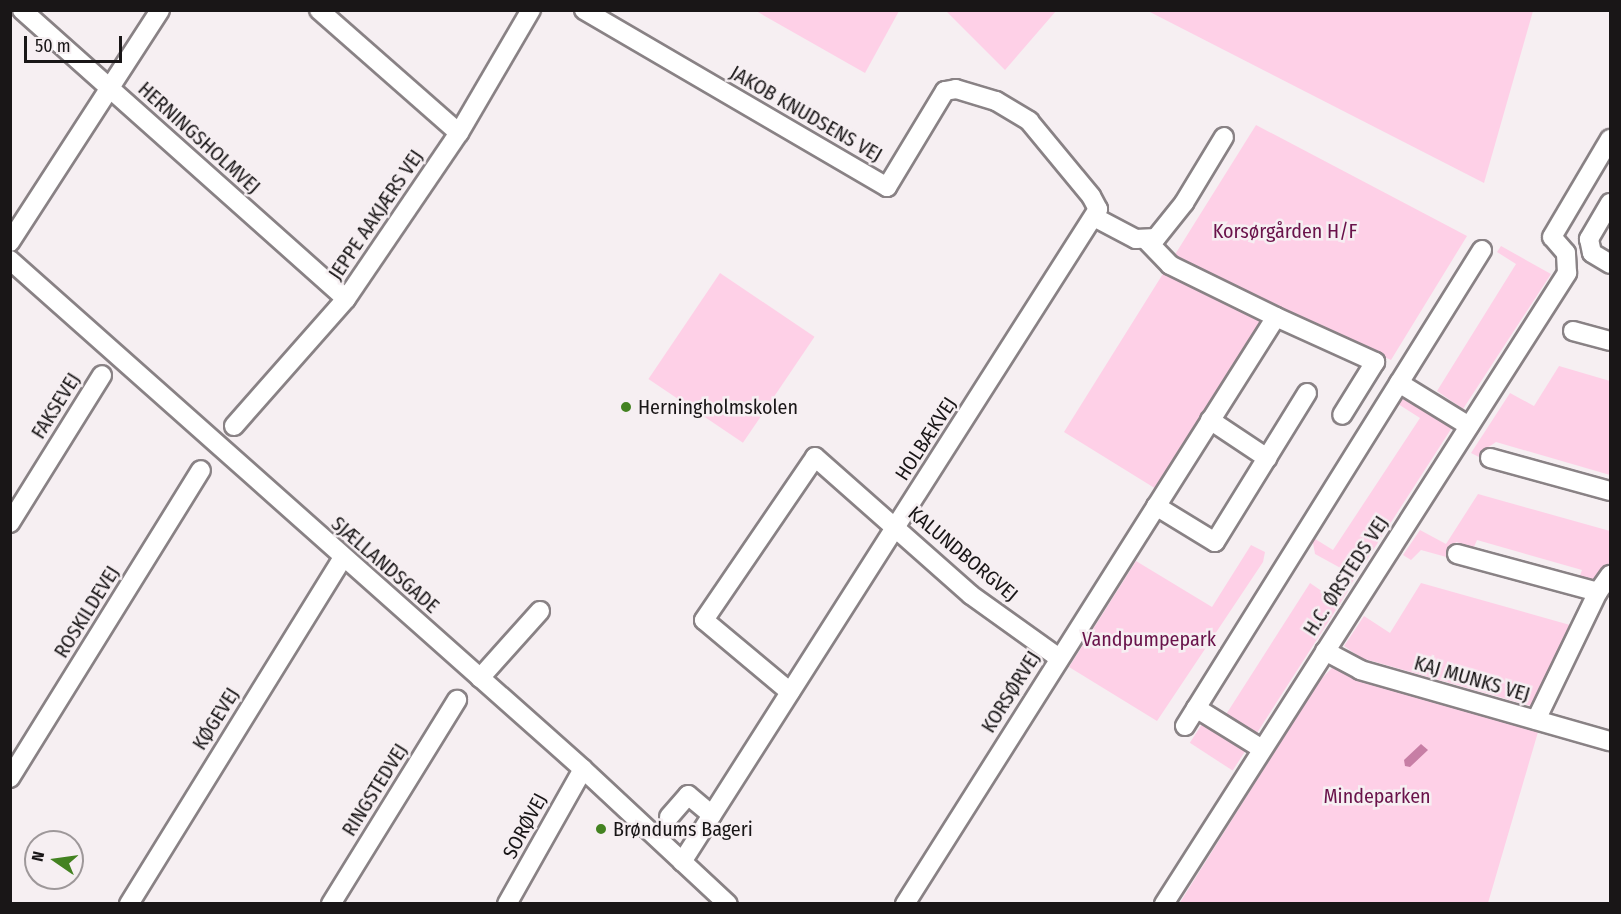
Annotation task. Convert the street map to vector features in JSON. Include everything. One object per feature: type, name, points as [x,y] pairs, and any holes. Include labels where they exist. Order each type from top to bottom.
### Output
[{"type":"street","name":"HERNINGSHOLMVEJ","points":[[22,10],[346,299]]},
{"type":"street","points":[[10,242],[111,90],[160,10]]},
{"type":"street","points":[[319,10],[459,133]]},
{"type":"street","name":"JEPPE AAKJÆRS VEJ","points":[[234,426],[346,299],[459,133],[531,10]]},
{"type":"street","name":"JAKOB KNUDSENS VEJ","points":[[584,10],[887,188],[945,91],[956,89],[996,100],[1029,121],[1091,196],[1097,214]]},
{"type":"street","points":[[1147,241],[1155,238],[1184,203],[1224,137]]},
{"type":"street","name":"H.C. ØRSTEDS VEJ","points":[[1164,903],[1568,273],[1566,253],[1552,237],[1611,139]]},
{"type":"street","points":[[1611,203],[1589,239],[1592,253],[1611,264]]},
{"type":"street","points":[[1097,214],[1147,241],[1170,265],[1375,362],[1342,415]]},
{"type":"street","name":"HOLBÆKVEJ","points":[[682,862],[1097,214]]},
{"type":"street","points":[[1185,726],[1482,250]]},
{"type":"street","name":"SJÆLLANDSGADE","points":[[10,260],[583,769],[728,903]]},
{"type":"street","name":"KORSØRVEJ","points":[[905,903],[1276,317]]},
{"type":"street","points":[[1573,330],[1611,341]]},
{"type":"street","name":"FAKSEVEJ","points":[[10,523],[102,375]]},
{"type":"street","points":[[1399,383],[1469,426]]},
{"type":"street","points":[[1156,506],[1215,542],[1307,393]]},
{"type":"street","points":[[1210,420],[1267,458]]},
{"type":"street","name":"KALUNDBORGVEJ","points":[[790,692],[704,620],[815,456],[971,595],[1059,658]]},
{"type":"street","points":[[1490,459],[1611,491]]},
{"type":"street","name":"ROSKILDEVEJ","points":[[10,778],[201,470]]},
{"type":"street","points":[[1457,554],[1598,592]]},
{"type":"street","name":"KØGEVEJ","points":[[129,903],[343,558]]},
{"type":"street","points":[[1536,720],[1598,592],[1611,575]]},
{"type":"street","points":[[480,678],[540,611]]},
{"type":"street","name":"KAJ MUNKS VEJ","points":[[1325,651],[1360,670],[1611,741]]},
{"type":"street","name":"RINGSTEDVEJ","points":[[331,903],[457,700]]},
{"type":"street","points":[[1196,708],[1262,750]]},
{"type":"street","name":"SORØVEJ","points":[[507,903],[583,769]]},
{"type":"street","points":[[669,817],[688,795],[712,814]]},
{"type":"green space","points":[[756,11],[899,11],[865,73]]},
{"type":"green space","points":[[946,11],[1056,11],[1005,70]]},
{"type":"green space","points":[[1148,11],[1533,11],[1484,183]]},
{"type":"green space","name":"Korsørgården H/F","points":[[1256,125],[1467,236],[1391,360],[1273,310],[1161,492],[1064,432]]},
{"type":"green space","points":[[1501,246],[1551,274],[1463,409],[1437,391],[1516,264],[1497,252]]},
{"type":"green space","points":[[720,273],[815,337],[743,443],[648,379]]},
{"type":"green space","points":[[1559,366],[1610,381],[1610,475],[1496,442],[1487,448],[1483,459],[1471,453],[1510,393],[1534,406]]},
{"type":"green space","points":[[1405,395],[1453,426],[1350,586],[1340,580],[1346,571],[1315,554],[1312,537],[1333,550],[1420,418],[1398,404]]},
{"type":"green space","points":[[1478,494],[1610,531],[1610,561],[1595,584],[1578,581],[1582,570],[1477,540],[1474,547],[1456,542],[1450,558],[1421,550],[1411,560],[1403,555],[1420,530],[1446,544]]},
{"type":"green space","name":"Vandpumpepark","points":[[1251,545],[1265,552],[1263,562],[1157,721],[1069,667],[1136,561],[1212,607]]},
{"type":"green space","points":[[1310,583],[1329,596],[1338,584],[1348,591],[1255,736],[1225,716]]},
{"type":"green space","points":[[1421,583],[1570,625],[1531,706],[1361,658],[1344,646],[1364,616],[1390,633]]},
{"type":"green space","name":"Mindeparken","points":[[1335,665],[1362,680],[1538,732],[1488,903],[1179,904],[1319,681]]},
{"type":"green space","points":[[1204,721],[1247,749],[1233,771],[1190,743]]},
{"type":"shaded area","points":[[1421,744],[1428,750],[1410,767],[1405,766],[1404,760]]},
{"type":"place","name":"Herningholmskolen","points":[[626,407]]},
{"type":"place","name":"Brøndums Bageri","points":[[601,829]]}]
